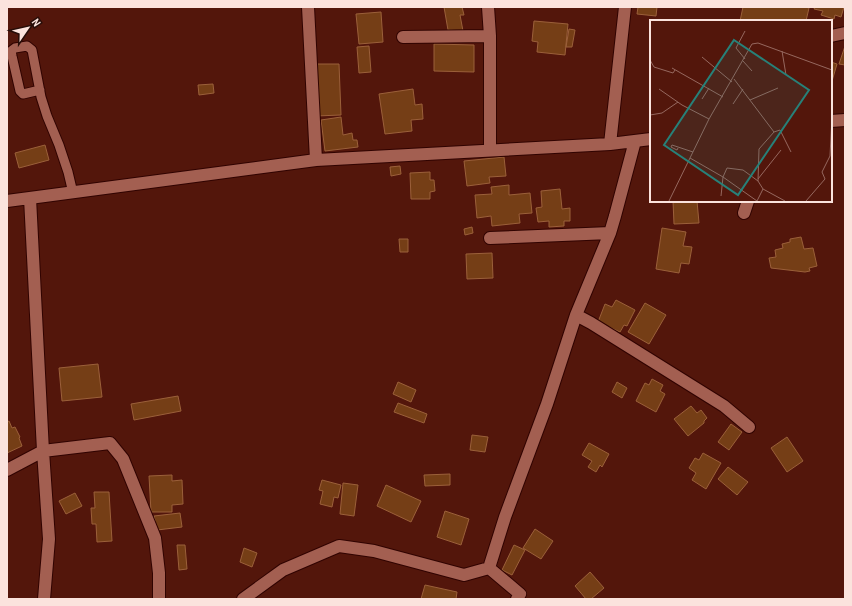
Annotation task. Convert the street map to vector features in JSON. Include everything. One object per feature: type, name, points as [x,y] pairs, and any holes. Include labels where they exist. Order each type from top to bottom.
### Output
[{"type":"street","points":[[308,7],[316,160]]},
{"type":"street","points":[[488,7],[490,36],[490,150]]},
{"type":"street","points":[[610,144],[625,7]]},
{"type":"street","points":[[832,36],[845,33]]},
{"type":"street","points":[[403,38],[490,36]]},
{"type":"street","points":[[832,121],[845,120]]},
{"type":"street","points":[[7,201],[316,160],[610,144],[650,139]]},
{"type":"street","points":[[489,568],[505,517],[547,404],[576,315],[616,216],[635,140]]},
{"type":"street","points":[[30,198],[49,539],[44,599]]},
{"type":"street","points":[[744,213],[748,202]]},
{"type":"street","points":[[490,238],[610,233]]},
{"type":"street","points":[[576,315],[724,406],[749,427]]},
{"type":"street","points":[[7,470],[43,451],[110,443],[123,458],[155,538],[159,572],[159,599]]},
{"type":"street","points":[[243,599],[283,570],[339,546],[374,551],[464,575],[489,568]]},
{"type":"street","points":[[489,568],[520,594],[517,599]]},
{"type":"lane","points":[[40,90],[23,94],[20,91],[11,51],[15,48],[28,46],[32,50],[47,116],[59,145],[73,193]]},
{"type":"building","points":[[444,7],[462,7],[464,15],[460,15],[463,31],[448,30]]},
{"type":"building","points":[[638,7],[657,7],[656,16],[637,14]]},
{"type":"building","points":[[743,7],[809,8],[806,20],[740,20]]},
{"type":"building","points":[[815,7],[844,7],[841,17],[835,15],[834,19],[821,15],[823,11],[814,9]]},
{"type":"building","points":[[381,12],[383,42],[359,44],[356,14]]},
{"type":"building","points":[[534,21],[568,24],[565,55],[537,52],[538,42],[532,41]]},
{"type":"building","points":[[569,29],[575,30],[572,47],[566,47]]},
{"type":"building","points":[[434,44],[474,45],[474,72],[434,71]]},
{"type":"building","points":[[369,46],[371,72],[359,73],[357,47]]},
{"type":"building","points":[[845,46],[845,65],[839,64]]},
{"type":"building","points":[[832,62],[837,64],[832,81]]},
{"type":"building","points":[[314,64],[339,64],[341,115],[316,116]]},
{"type":"building","points":[[213,84],[214,93],[199,95],[198,85]]},
{"type":"building","points":[[413,89],[415,105],[422,104],[423,119],[411,120],[412,131],[385,134],[379,94]]},
{"type":"building","points":[[341,117],[343,135],[352,133],[353,140],[357,140],[358,147],[325,151],[321,120]]},
{"type":"building","points":[[45,145],[49,160],[19,168],[15,153]]},
{"type":"building","points":[[504,157],[506,176],[489,177],[490,183],[467,186],[464,161]]},
{"type":"building","points":[[400,166],[401,174],[391,176],[390,167]]},
{"type":"building","points":[[430,172],[430,180],[434,180],[435,191],[430,192],[430,199],[411,199],[410,173]]},
{"type":"building","points":[[509,185],[509,195],[530,193],[532,213],[519,214],[520,223],[492,226],[491,216],[477,218],[475,195],[492,194],[491,187]]},
{"type":"building","points":[[560,189],[562,209],[570,208],[570,221],[564,221],[564,226],[549,227],[549,221],[538,222],[536,208],[542,207],[541,191]]},
{"type":"building","points":[[673,202],[697,202],[699,223],[674,224]]},
{"type":"building","points":[[472,227],[473,233],[465,235],[464,229]]},
{"type":"building","points":[[662,228],[686,232],[683,246],[692,247],[689,264],[681,263],[679,273],[656,269]]},
{"type":"building","points":[[801,237],[804,249],[813,248],[817,266],[809,268],[810,271],[805,272],[771,268],[769,258],[776,257],[775,250],[783,248],[782,244],[790,242],[790,239]]},
{"type":"building","points":[[399,239],[408,239],[408,252],[400,252]]},
{"type":"building","points":[[492,253],[493,278],[467,279],[466,254]]},
{"type":"building","points":[[616,300],[635,310],[627,326],[624,325],[620,332],[598,322],[605,304],[612,307]]},
{"type":"building","points":[[645,303],[666,315],[649,344],[628,332]]},
{"type":"building","points":[[98,364],[102,397],[62,401],[59,368]]},
{"type":"building","points":[[652,379],[663,385],[660,391],[665,394],[656,412],[636,401],[645,383],[649,385]]},
{"type":"building","points":[[398,382],[416,390],[411,402],[393,394]]},
{"type":"building","points":[[617,382],[627,388],[622,398],[612,392]]},
{"type":"building","points":[[178,396],[181,411],[134,420],[131,404]]},
{"type":"building","points":[[398,403],[427,414],[424,423],[394,412]]},
{"type":"building","points":[[691,406],[697,413],[701,410],[707,418],[704,423],[688,436],[674,419]]},
{"type":"building","points":[[9,421],[12,428],[15,427],[20,437],[22,446],[7,453],[7,422]]},
{"type":"building","points":[[731,424],[742,432],[729,450],[718,442]]},
{"type":"building","points":[[472,435],[488,437],[485,452],[470,450]]},
{"type":"building","points":[[787,437],[803,461],[787,472],[771,448]]},
{"type":"building","points":[[589,443],[609,454],[602,467],[600,465],[596,472],[588,467],[592,461],[582,455]]},
{"type":"building","points":[[703,453],[721,463],[706,489],[692,480],[696,473],[689,468],[695,458],[699,460]]},
{"type":"building","points":[[728,467],[748,482],[737,495],[718,479]]},
{"type":"building","points":[[450,474],[450,485],[425,486],[424,475]]},
{"type":"building","points":[[172,475],[172,481],[182,480],[183,504],[172,505],[172,512],[151,512],[149,476]]},
{"type":"building","points":[[322,480],[341,485],[338,498],[334,497],[332,507],[320,504],[323,491],[319,490]]},
{"type":"building","points":[[343,483],[358,485],[354,516],[340,514]]},
{"type":"building","points":[[386,485],[421,501],[411,522],[377,506]]},
{"type":"building","points":[[94,492],[109,492],[112,541],[97,542],[96,524],[92,524],[91,508],[95,508]]},
{"type":"building","points":[[75,493],[82,506],[66,514],[59,501]]},
{"type":"building","points":[[445,511],[469,519],[461,545],[437,537]]},
{"type":"building","points":[[180,513],[182,527],[157,530],[154,516]]},
{"type":"building","points":[[535,529],[553,541],[541,559],[523,548]]},
{"type":"building","points":[[177,545],[185,545],[187,569],[179,570]]},
{"type":"building","points":[[514,545],[525,550],[512,575],[502,570]]},
{"type":"building","points":[[244,548],[257,553],[252,567],[240,562]]},
{"type":"building","points":[[590,572],[604,588],[591,599],[586,599],[575,586]]},
{"type":"building","points":[[425,585],[457,592],[456,599],[421,599]]}]
